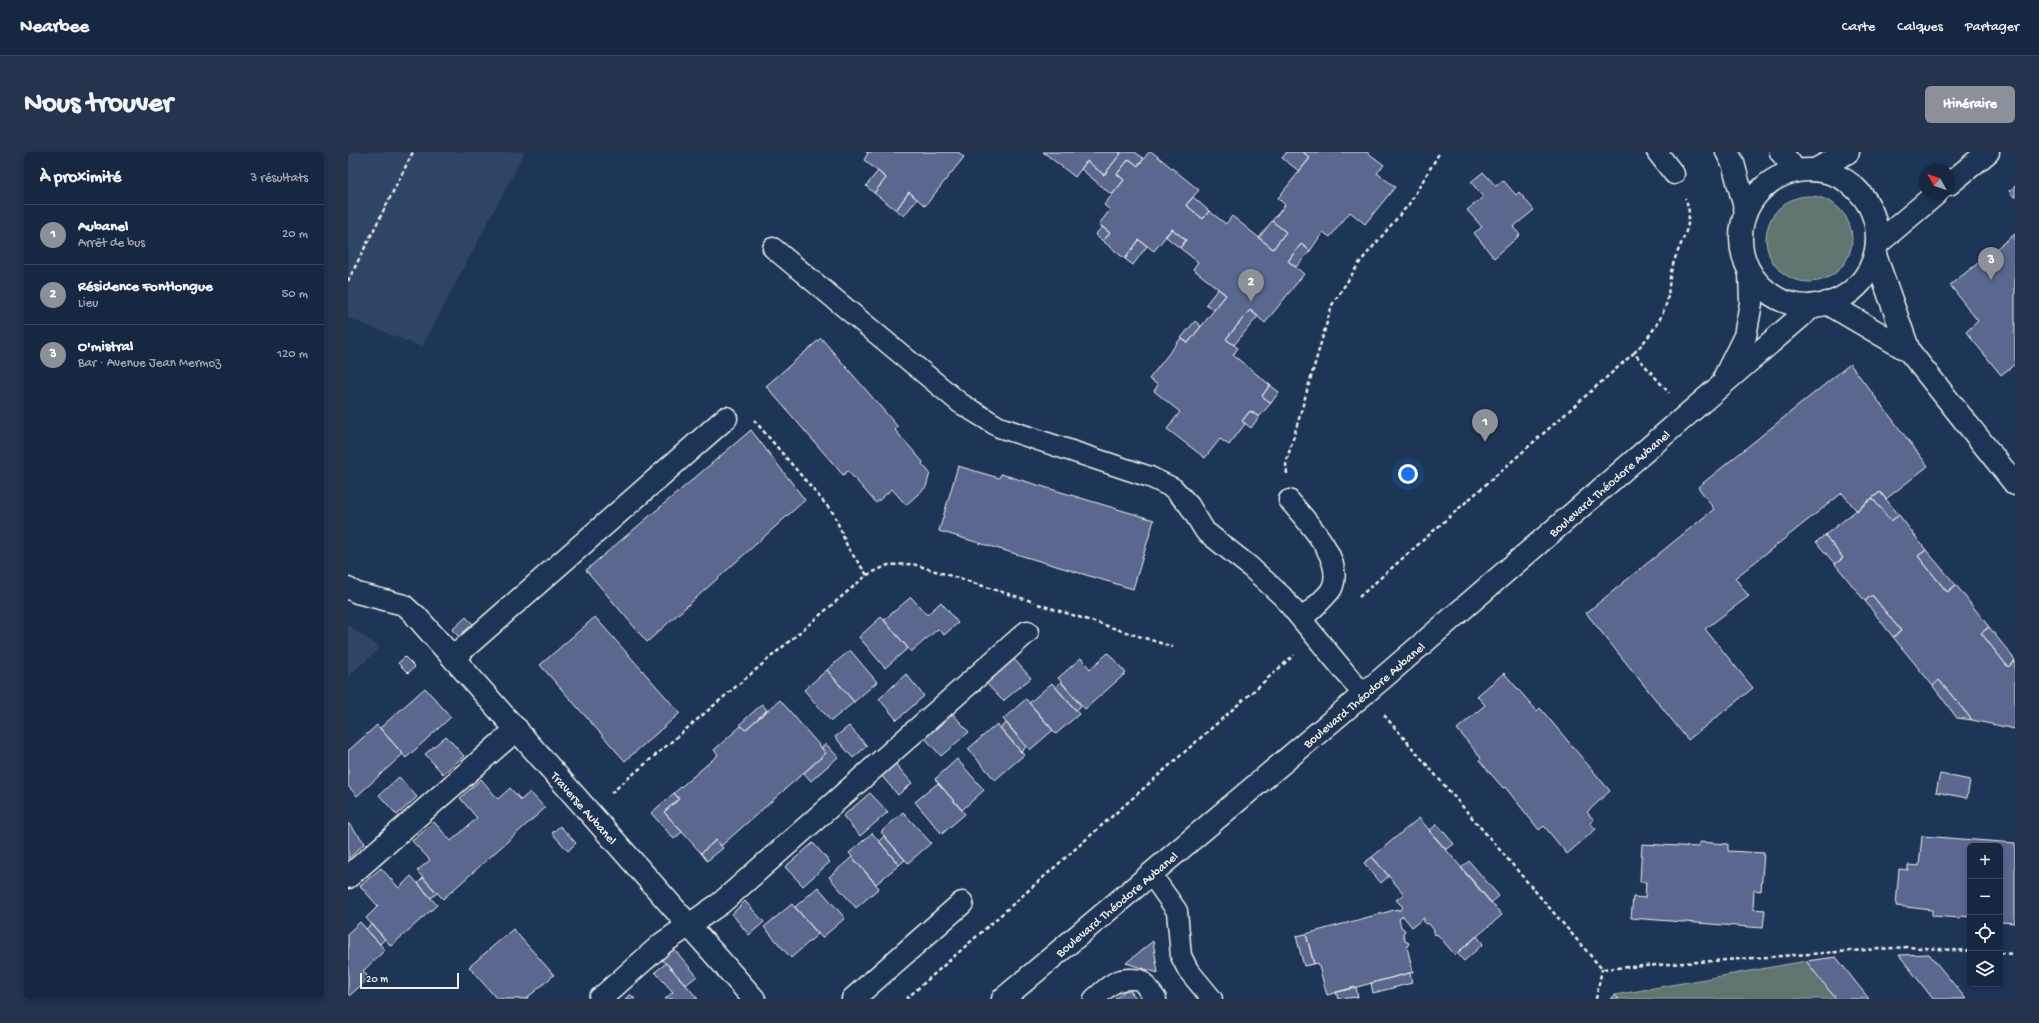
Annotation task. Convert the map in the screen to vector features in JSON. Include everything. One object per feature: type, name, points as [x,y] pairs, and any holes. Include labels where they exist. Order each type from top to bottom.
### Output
[{"type":"main road","points":[[1727,152],[1734,163],[1746,211]]},
{"type":"main road","points":[[1781,152],[1806,170],[1836,175],[1855,184],[1869,202],[1876,223],[1876,250],[1909,351],[2015,484]]},
{"type":"main road","points":[[1848,152],[1806,170],[1775,179],[1758,192],[1746,211],[1741,232],[1742,252],[1750,272],[1761,287],[1776,297],[1792,304],[1821,304],[1849,293],[1865,277],[1876,250],[1930,200]]},
{"type":"main road","points":[[1955,179],[1988,152]]},
{"type":"main road","name":"Boulevard Théodore Aubanel","points":[[1720,386],[1745,336],[1751,303],[1750,272]]},
{"type":"main road","points":[[1821,304],[1909,351]]},
{"type":"main road","name":"Boulevard Théodore Aubanel","points":[[1003,999],[1363,694],[1720,386],[1821,304]]},
{"type":"main road","points":[[454,657],[726,418]]},
{"type":"main road","name":"Traverse Aubanel","points":[[416,616],[454,657],[754,999]]},
{"type":"main road","points":[[600,999],[663,943],[721,903],[1027,632]]},
{"type":"main road","points":[[348,877],[517,729]]},
{"type":"main road","points":[[853,999],[962,904]]},
{"type":"lane","points":[[1657,152],[1674,174]]},
{"type":"lane","points":[[773,248],[960,403],[999,427],[1150,477],[1173,488],[1189,505],[1205,531],[1271,585],[1282,596],[1363,694]]},
{"type":"lane","points":[[1289,500],[1325,546],[1335,568],[1332,589],[1302,619]]},
{"type":"lane","points":[[348,588],[357,593],[404,605],[416,616]]},
{"type":"lane","points":[[1151,874],[1177,911],[1181,956],[1188,970],[1212,999]]},
{"type":"lane","points":[[1094,999],[1112,984],[1127,977],[1141,980],[1156,999]]},
{"type":"path","points":[[348,281],[413,152]]},
{"type":"path","points":[[1289,500],[1286,463],[1332,305],[1360,262],[1408,204],[1440,152]]},
{"type":"path","points":[[1357,599],[1634,353],[1652,333],[1665,309],[1672,267],[1687,230],[1689,206],[1674,174]]},
{"type":"path","points":[[1634,353],[1673,398]]},
{"type":"path","points":[[726,418],[740,412],[752,418],[834,514],[848,548],[867,575]]},
{"type":"path","points":[[589,812],[867,575],[888,566],[913,564],[1173,647]]},
{"type":"path","points":[[906,999],[1315,636]]},
{"type":"path","points":[[1380,711],[1602,969]]},
{"type":"path","points":[[1602,969],[1907,947],[1967,951]]},
{"type":"path","points":[[2003,953],[2015,954]]},
{"type":"path","points":[[1596,999],[1602,969]]},
{"type":"shaded area","points":[[348,152],[525,152],[422,347],[348,318]]},
{"type":"shaded area","points":[[348,625],[380,648],[348,676]]},
{"type":"green space","points":[[1809,196],[1825,199],[1833,203],[1845,215],[1849,223],[1852,239],[1849,255],[1845,263],[1833,275],[1825,279],[1809,282],[1793,279],[1785,275],[1773,263],[1769,255],[1766,239],[1769,223],[1773,215],[1785,203],[1793,199]]},
{"type":"green space","points":[[1806,961],[1836,999],[1619,999],[1615,995]]},
{"type":"building","points":[[866,152],[958,152],[964,157],[925,206],[909,192],[896,210],[874,193],[886,178],[864,160],[868,153]]},
{"type":"building","points":[[1043,152],[1121,153],[1104,175],[1087,161],[1075,177]]},
{"type":"building","points":[[1119,152],[1135,152],[1144,159],[1138,166],[1129,159],[1117,174],[1124,180],[1112,195],[1081,169],[1087,161],[1104,175],[1121,153]]},
{"type":"building","points":[[1149,152],[1152,152],[1199,190],[1186,205],[1203,219],[1209,211],[1226,224],[1232,216],[1273,249],[1286,232],[1272,221],[1285,205],[1278,198],[1310,158],[1303,152],[1367,152],[1384,165],[1377,173],[1395,187],[1365,224],[1350,212],[1330,237],[1323,232],[1310,251],[1301,244],[1288,261],[1304,274],[1265,323],[1250,310],[1226,339],[1238,348],[1233,355],[1270,385],[1262,396],[1271,403],[1259,417],[1250,411],[1242,421],[1245,424],[1229,445],[1220,439],[1205,458],[1167,429],[1180,412],[1154,391],[1158,385],[1149,379],[1181,338],[1188,343],[1226,295],[1193,269],[1198,262],[1180,248],[1186,240],[1172,229],[1154,251],[1139,240],[1125,259],[1103,241],[1110,233],[1099,224],[1110,210],[1104,205],[1124,180],[1117,174],[1129,159],[1138,166]]},
{"type":"building","points":[[1287,152],[1303,152],[1310,158],[1299,171],[1282,158]]},
{"type":"building","points":[[878,171],[886,178],[874,193],[866,186]]},
{"type":"building","points":[[1483,172],[1496,186],[1503,180],[1516,195],[1519,192],[1534,210],[1513,227],[1520,235],[1494,258],[1474,233],[1482,227],[1467,210],[1483,197],[1471,182]]},
{"type":"building","points":[[2015,186],[2015,198],[2009,191]]},
{"type":"building","points":[[909,192],[917,199],[904,216],[896,210]]},
{"type":"building","points":[[1193,197],[1209,211],[1203,219],[1186,205]]},
{"type":"building","points":[[1272,221],[1286,232],[1273,249],[1259,238]]},
{"type":"building","points":[[1102,227],[1110,233],[1103,241],[1095,235]]},
{"type":"building","points":[[1172,229],[1186,240],[1180,248],[1165,236]]},
{"type":"building","points":[[2015,234],[2015,364],[2001,375],[1966,332],[1978,321],[1950,285]]},
{"type":"building","points":[[1139,240],[1147,246],[1133,265],[1125,259]]},
{"type":"building","points":[[1301,244],[1310,251],[1296,267],[1288,261]]},
{"type":"building","points":[[1218,289],[1226,295],[1214,310],[1206,304]]},
{"type":"building","points":[[1250,310],[1258,316],[1234,345],[1226,339]]},
{"type":"building","points":[[1195,321],[1201,326],[1188,343],[1181,338]]},
{"type":"building","points":[[821,338],[898,427],[895,430],[923,462],[922,464],[930,473],[926,487],[906,505],[892,489],[876,503],[848,471],[843,475],[766,386]]},
{"type":"building","points":[[1850,364],[1928,466],[1886,499],[1880,492],[1857,511],[1842,493],[1735,578],[1749,596],[1705,629],[1753,688],[1688,740],[1586,613],[1714,509],[1698,487]]},
{"type":"building","points":[[1270,385],[1279,392],[1271,403],[1262,396]]},
{"type":"building","points":[[1250,411],[1259,417],[1251,428],[1242,421]]},
{"type":"building","points":[[751,430],[805,500],[647,642],[586,570]]},
{"type":"building","points":[[958,466],[999,478],[1001,474],[1154,520],[1133,589],[939,531]]},
{"type":"building","points":[[1880,492],[1899,515],[1891,521],[1872,498]]},
{"type":"building","points":[[1872,498],[1891,521],[1899,515],[1926,550],[1918,556],[1947,592],[1956,585],[1989,627],[1981,633],[2008,667],[2015,661],[2015,729],[1972,720],[1939,680],[1933,686],[1893,637],[1901,631],[1872,595],[1865,601],[1835,564],[1843,558],[1825,535]]},
{"type":"building","points":[[1825,535],[1843,558],[1835,564],[1816,542]]},
{"type":"building","points":[[1926,550],[1956,585],[1947,592],[1918,556]]},
{"type":"building","points":[[1872,595],[1901,631],[1893,637],[1865,601]]},
{"type":"building","points":[[911,597],[927,615],[941,602],[958,623],[944,635],[938,629],[911,652],[884,620]]},
{"type":"building","points":[[466,617],[474,625],[460,638],[452,630]]},
{"type":"building","points":[[595,617],[680,713],[625,761],[540,665]]},
{"type":"building","points":[[881,617],[908,648],[885,668],[859,637]]},
{"type":"building","points":[[1989,627],[2015,660],[2008,667],[1981,633]]},
{"type":"building","points":[[850,650],[877,682],[854,702],[827,670]]},
{"type":"building","points":[[1108,653],[1126,673],[1085,709],[1058,678],[1081,658],[1090,669]]},
{"type":"building","points":[[405,657],[415,667],[408,673],[398,663]]},
{"type":"building","points":[[1013,658],[1031,678],[1003,701],[985,682]]},
{"type":"building","points":[[827,670],[854,702],[831,721],[804,690]]},
{"type":"building","points":[[1504,673],[1537,711],[1540,708],[1610,791],[1587,812],[1594,820],[1590,823],[1596,829],[1567,854],[1544,826],[1539,830],[1505,787],[1503,788],[1479,760],[1481,758],[1457,729],[1485,705],[1477,696]]},
{"type":"building","points":[[906,674],[924,696],[897,720],[879,699]]},
{"type":"building","points":[[1939,680],[1972,720],[1957,718],[1933,686]]},
{"type":"building","points":[[1061,682],[1081,706],[1076,710],[1055,687]]},
{"type":"building","points":[[1052,683],[1079,714],[1056,734],[1029,703]]},
{"type":"building","points":[[425,688],[451,717],[406,758],[380,728]]},
{"type":"building","points":[[1026,699],[1053,730],[1030,750],[1003,719]]},
{"type":"building","points":[[780,700],[826,753],[721,846],[716,840],[701,853],[664,812],[679,799],[674,793],[718,755],[714,750],[741,726],[745,730]]},
{"type":"building","points":[[762,704],[767,710],[745,730],[740,724]]},
{"type":"building","points":[[951,712],[969,732],[941,756],[923,736]]},
{"type":"building","points":[[1006,723],[1026,747],[1021,752],[1000,728]]},
{"type":"building","points":[[997,724],[1024,755],[995,780],[968,749]]},
{"type":"building","points":[[377,725],[403,754],[357,796],[348,786],[348,751]]},
{"type":"building","points":[[849,726],[867,746],[853,758],[835,737]]},
{"type":"building","points":[[446,736],[464,756],[443,774],[425,754]]},
{"type":"building","points":[[826,744],[838,757],[811,781],[804,773],[826,753],[821,748]]},
{"type":"building","points":[[957,759],[984,790],[962,810],[935,779]]},
{"type":"building","points":[[894,762],[912,783],[898,795],[880,774]]},
{"type":"building","points":[[1940,774],[1970,780],[1967,798],[1936,792]]},
{"type":"building","points":[[399,777],[417,797],[397,815],[379,795]]},
{"type":"building","points":[[481,779],[498,799],[510,788],[521,800],[530,792],[545,808],[443,899],[417,871],[430,860],[412,841],[434,822],[451,841],[477,818],[460,798]]},
{"type":"building","points":[[938,783],[965,814],[942,834],[915,802]]},
{"type":"building","points":[[674,793],[679,799],[664,812],[682,832],[674,839],[651,813]]},
{"type":"building","points":[[870,793],[888,812],[860,836],[843,816]]},
{"type":"building","points":[[903,812],[931,843],[908,863],[881,832]]},
{"type":"building","points":[[1419,818],[1502,915],[1455,955],[1438,935],[1434,934],[1434,930],[1429,924],[1424,923],[1424,918],[1412,927],[1403,916],[1399,919],[1401,927],[1405,930],[1403,934],[1405,941],[1409,943],[1407,947],[1413,972],[1327,995],[1318,963],[1314,964],[1306,934],[1398,909],[1399,911],[1403,907],[1396,900],[1404,894],[1372,857]]},
{"type":"building","points":[[348,823],[365,843],[348,859]]},
{"type":"building","points":[[1437,824],[1454,844],[1446,850],[1429,831]]},
{"type":"building","points":[[560,826],[576,843],[568,851],[552,833]]},
{"type":"building","points":[[872,833],[899,865],[876,884],[849,853]]},
{"type":"building","points":[[884,836],[905,860],[899,865],[879,841]]},
{"type":"building","points":[[1922,836],[2015,843],[2015,923],[2003,922],[2003,843],[1967,843],[1967,917],[1961,916],[1960,918],[1932,916],[1932,910],[1896,906],[1899,869],[1908,870],[1908,865],[1919,866]]},
{"type":"building","points":[[716,840],[723,848],[707,861],[701,853]]},
{"type":"building","points":[[1699,842],[1728,844],[1728,851],[1764,853],[1761,891],[1754,890],[1753,909],[1765,910],[1763,928],[1631,918],[1633,897],[1645,898],[1646,882],[1640,882],[1642,844],[1699,847]]},
{"type":"building","points":[[813,843],[830,862],[803,886],[785,867]]},
{"type":"building","points":[[852,857],[879,888],[856,908],[829,877]]},
{"type":"building","points":[[1372,857],[1389,876],[1381,883],[1364,863]]},
{"type":"building","points":[[1469,861],[1499,896],[1491,903],[1461,868]]},
{"type":"building","points":[[381,868],[399,888],[411,876],[437,905],[391,946],[366,918],[378,906],[360,886]]},
{"type":"building","points":[[423,878],[437,893],[431,898],[418,883]]},
{"type":"building","points":[[818,887],[845,918],[822,938],[795,907]]},
{"type":"building","points":[[745,901],[764,922],[749,935],[732,914]]},
{"type":"building","points":[[792,904],[818,934],[791,958],[764,927]]},
{"type":"building","points":[[360,922],[385,950],[363,971],[369,978],[348,997],[348,933]]},
{"type":"building","points":[[372,924],[385,939],[380,944],[366,929]]},
{"type":"building","points":[[513,929],[554,975],[526,999],[497,999],[469,967]]},
{"type":"building","points":[[1306,934],[1314,964],[1304,966],[1296,936]]},
{"type":"building","points":[[1477,936],[1483,944],[1464,961],[1457,953]]},
{"type":"building","points":[[1153,941],[1158,973],[1126,963]]},
{"type":"building","points":[[674,949],[697,976],[686,985],[666,963],[661,960]]},
{"type":"building","points":[[1929,954],[1966,999],[1933,999],[1899,955]]},
{"type":"building","points":[[1836,957],[1869,999],[1836,999],[1806,961]]},
{"type":"building","points":[[666,963],[698,999],[665,999],[673,992],[655,972]]},
{"type":"building","points":[[1410,973],[1412,983],[1373,993],[1371,983]]},
{"type":"building","points":[[1356,987],[1358,997],[1338,999],[1336,992]]},
{"type":"building","points":[[1128,988],[1137,999],[1115,999]]},
{"type":"building","points":[[630,994],[635,999],[625,999]]},
{"type":"building","points":[[1615,995],[1619,999],[1610,999]]},
{"type":"place","name":"O'mistral","points":[[1991,280]]},
{"type":"place","name":"Résidence Fontlongue","points":[[1251,302]]},
{"type":"place","name":"Aubanel","points":[[1485,442]]}]
